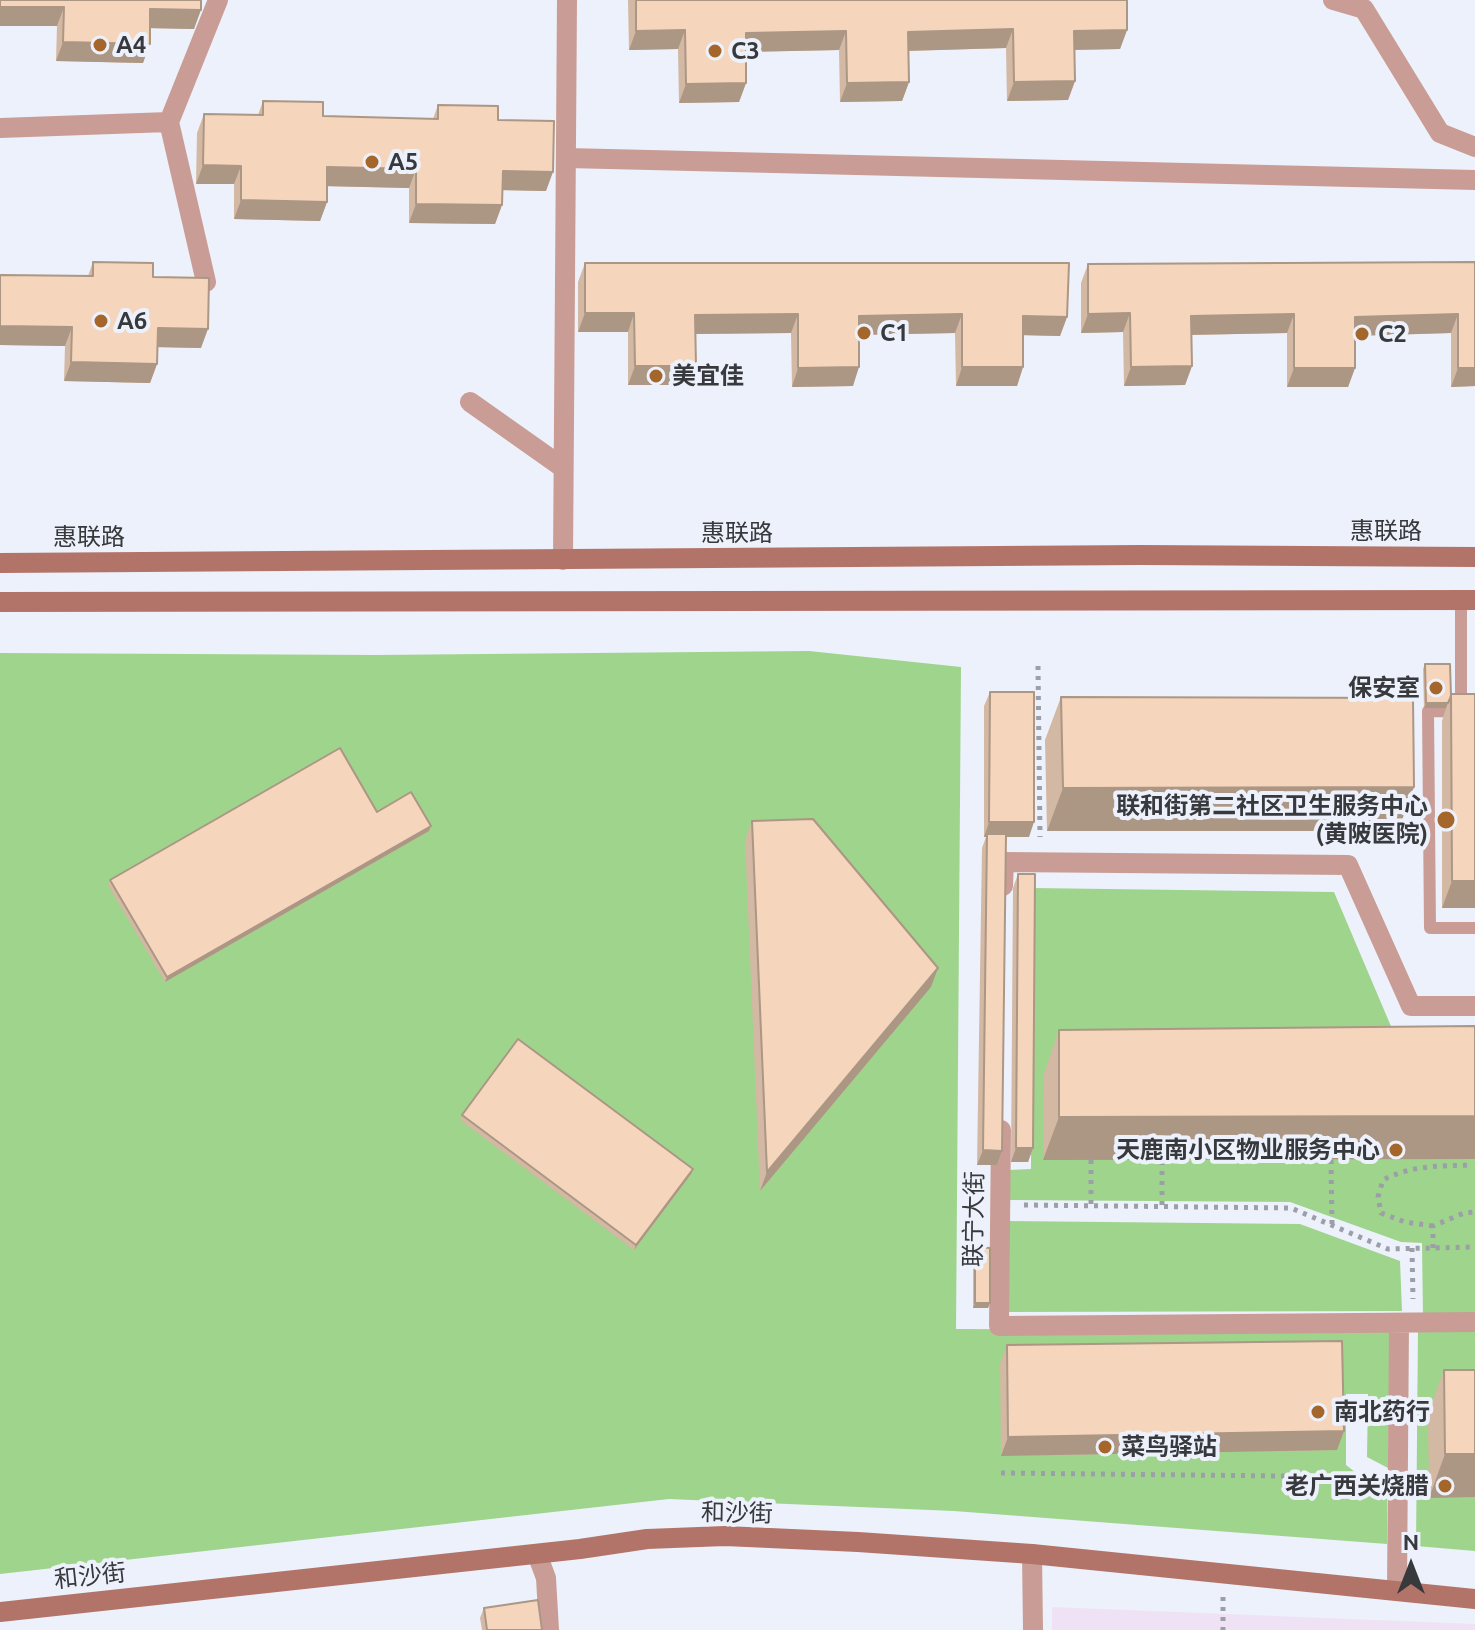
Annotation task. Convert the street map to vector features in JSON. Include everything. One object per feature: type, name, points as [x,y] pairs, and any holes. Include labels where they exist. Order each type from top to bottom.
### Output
[{"type":"street","points":[[206,282],[169,122],[218,0]]},
{"type":"street","points":[[563,560],[567,0]]},
{"type":"street","points":[[1333,0],[1364,9],[1440,133],[1475,147]]},
{"type":"street","points":[[0,128],[169,122]]},
{"type":"street","points":[[567,158],[1475,180]]},
{"type":"street","points":[[470,402],[562,467]]},
{"type":"street","name":"惠联路","points":[[0,563],[1141,555],[1475,557]]},
{"type":"street","points":[[0,602],[1468,600]]},
{"type":"street","points":[[1003,907],[1004,862],[1348,865],[1411,1006],[1475,1006]]},
{"type":"street","name":"联宁大街","points":[[1001,1116],[999,1326],[1475,1322]]},
{"type":"street","points":[[1397,1590],[1406,1323]]},
{"type":"street","name":"和沙街","points":[[0,1612],[537,1554],[647,1539],[725,1536],[1032,1554],[1475,1599]]},
{"type":"street","points":[[537,1554],[546,1578],[549,1630]]},
{"type":"street","points":[[1032,1554],[1033,1630]]},
{"type":"lane","points":[[1461,712],[1468,600]]},
{"type":"lane","points":[[1475,712],[1428,711],[1430,928],[1475,928]]},
{"type":"path","points":[[1038,666],[1040,862]]},
{"type":"path","points":[[1091,1160],[1091,1206]]},
{"type":"path","points":[[1331,1160],[1332,1225]]},
{"type":"path","points":[[1162,1161],[1162,1207]]},
{"type":"path","points":[[1472,1165],[1427,1166],[1397,1172],[1383,1180],[1378,1197],[1381,1213],[1405,1222],[1433,1226],[1464,1213],[1475,1212]]},
{"type":"path","points":[[1000,1205],[1291,1208],[1388,1249],[1475,1247]]},
{"type":"path","points":[[1433,1226],[1433,1248]]},
{"type":"path","points":[[1406,1323],[1412,1248]]},
{"type":"path","points":[[1001,1473],[1380,1477]]},
{"type":"path","points":[[1223,1592],[1223,1630]]},
{"type":"shaded area","points":[[1052,1607],[1475,1624],[1475,1630],[1052,1630]]},
{"type":"green space","points":[[809,651],[961,667],[956,1329],[1391,1331],[1388,1468],[1367,1457],[1368,1394],[1346,1394],[1346,1465],[1387,1497],[1387,1544],[954,1511],[669,1499],[0,1574],[0,653],[376,655]]},
{"type":"green space","points":[[1032,888],[1334,892],[1393,1031],[1475,1033],[1475,1317],[1423,1318],[1422,1243],[1401,1242],[1290,1202],[1009,1200],[1009,1170],[1031,1169]]},
{"type":"green space","points":[[1008,1221],[1300,1224],[1400,1261],[1402,1311],[1009,1312]]},
{"type":"green space","points":[[1475,1328],[1475,1551],[1416,1546],[1418,1329]]},
{"type":"building","points":[[0,0],[201,0],[201,10],[150,9],[150,44],[63,42],[64,7],[0,7]]},
{"type":"building","name":"C3","points":[[636,0],[1127,0],[1127,30],[1074,31],[1075,81],[1014,82],[1013,29],[908,32],[909,82],[847,83],[846,31],[746,33],[746,83],[686,84],[685,30],[636,31]]},
{"type":"building","name":"A5","points":[[263,101],[323,102],[323,116],[438,119],[438,105],[498,106],[498,120],[554,121],[553,172],[503,171],[502,205],[416,204],[416,169],[327,167],[327,202],[241,200],[241,166],[203,165],[204,114],[263,115]]},
{"type":"building","name":"A6","points":[[93,262],[153,263],[153,277],[209,278],[208,329],[158,328],[157,364],[71,362],[72,327],[0,326],[0,275],[93,276]]},
{"type":"building","name":"C2","points":[[1475,262],[1475,368],[1458,368],[1458,314],[1355,317],[1355,368],[1294,368],[1294,314],[1191,316],[1192,366],[1131,367],[1130,313],[1088,314],[1088,264]]},
{"type":"building","name":"C1","points":[[585,263],[1069,263],[1067,317],[1023,316],[1023,367],[962,367],[962,314],[859,316],[859,367],[798,368],[798,314],[695,315],[696,366],[635,366],[634,313],[585,313]]},
{"type":"building","name":"保安室","points":[[1425,664],[1450,664],[1451,696],[1448,703],[1426,703]]},
{"type":"building","points":[[990,692],[1034,692],[1034,822],[989,822]]},
{"type":"building","points":[[1451,694],[1475,694],[1475,881],[1452,881]]},
{"type":"building","points":[[1061,697],[1413,698],[1414,787],[1063,788]]},
{"type":"building","points":[[340,748],[377,812],[411,792],[431,826],[167,977],[110,880]]},
{"type":"building","points":[[813,819],[938,968],[767,1172],[752,821]]},
{"type":"building","points":[[987,834],[1006,834],[1002,1151],[983,1150]]},
{"type":"building","points":[[1018,874],[1035,874],[1033,1148],[1016,1148]]},
{"type":"building","points":[[1475,1026],[1475,1116],[1059,1117],[1059,1030]]},
{"type":"building","points":[[518,1039],[693,1169],[636,1245],[462,1115]]},
{"type":"building","points":[[975,1247],[990,1248],[990,1303],[975,1303]]},
{"type":"building","points":[[1342,1341],[1344,1431],[1008,1437],[1007,1345]]},
{"type":"building","points":[[1444,1370],[1475,1370],[1475,1454],[1445,1454]]},
{"type":"building","points":[[538,1600],[542,1630],[487,1630],[484,1608]]},
{"type":"place","name":"A4","points":[[100,45]]},
{"type":"place","name":"C3","points":[[715,51]]},
{"type":"place","name":"A5","points":[[372,162]]},
{"type":"place","name":"A6","points":[[101,321]]},
{"type":"place","name":"C1","points":[[864,333]]},
{"type":"place","name":"C2","points":[[1362,334]]},
{"type":"place","name":"美宜佳","points":[[656,376]]},
{"type":"place","name":"保安室","points":[[1436,688]]},
{"type":"place","name":"联和街第二社区卫生服务中心 (黄陂医院)","points":[[1446,820]]},
{"type":"place","name":"天鹿南小区物业服务中心","points":[[1396,1150]]},
{"type":"place","name":"南北药行","points":[[1318,1412]]},
{"type":"place","name":"菜鸟驿站","points":[[1105,1447]]},
{"type":"place","name":"老广西关烧腊","points":[[1445,1486]]}]
